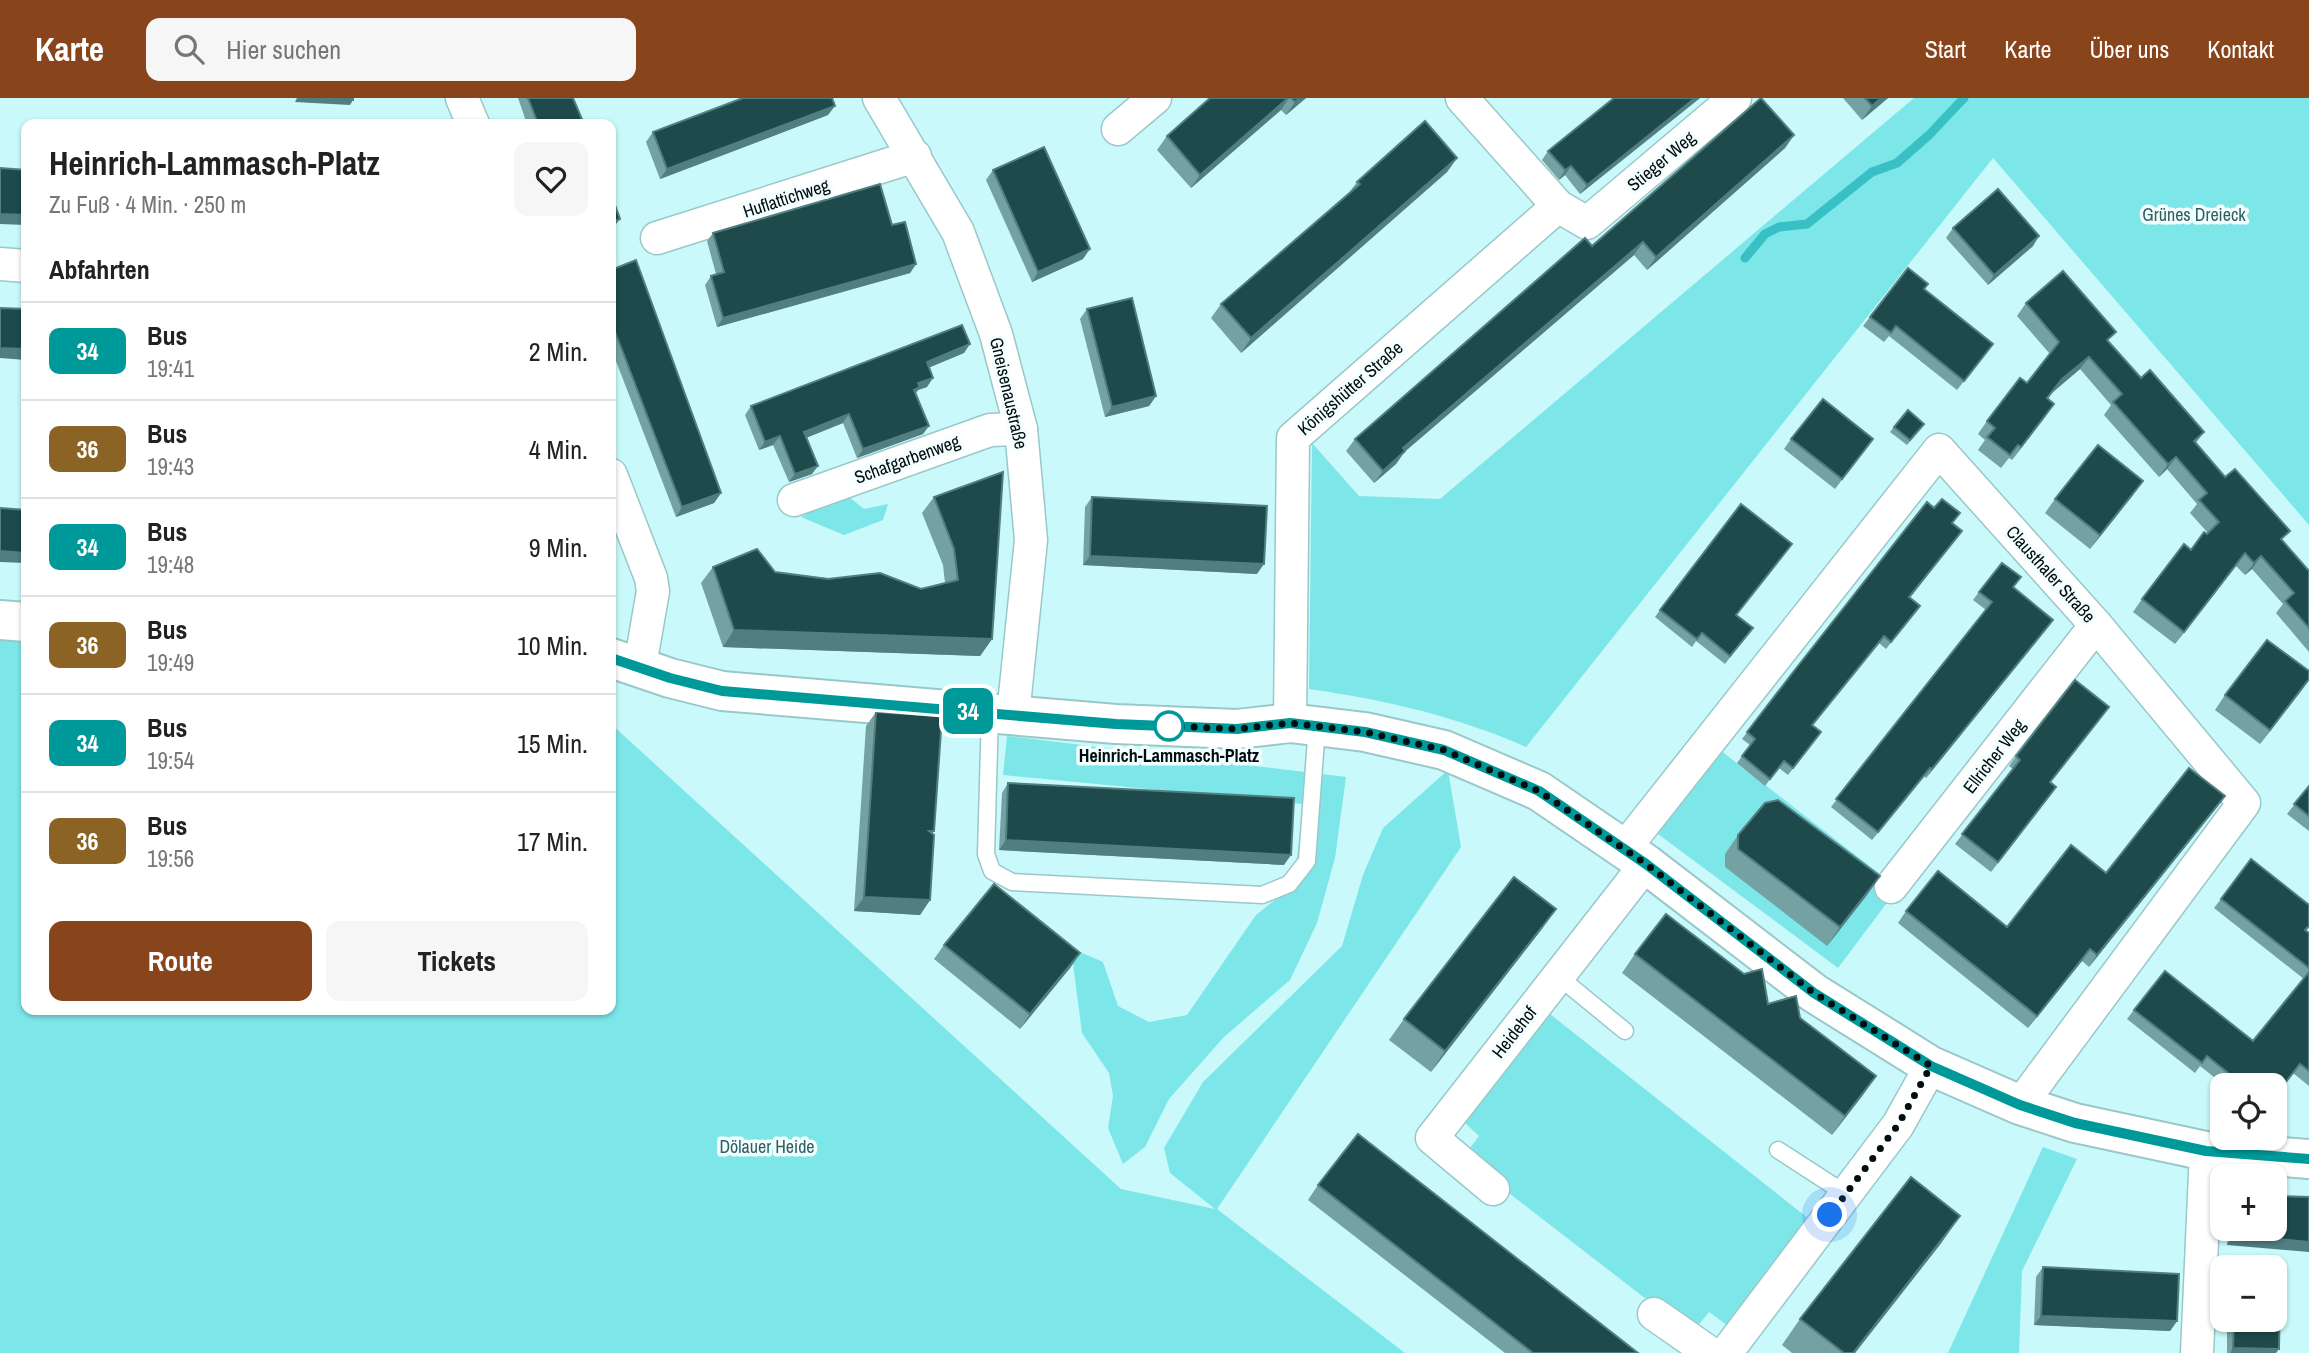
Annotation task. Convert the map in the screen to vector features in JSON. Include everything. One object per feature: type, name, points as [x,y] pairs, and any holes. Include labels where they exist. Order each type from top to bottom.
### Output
[{"type":"street","points":[[462,98],[470,119]]},
{"type":"street","name":"Gneisenaustraße","points":[[879,98],[958,232],[978,282],[1021,429],[1031,540],[1002,714]]},
{"type":"street","points":[[1118,129],[1155,98]]},
{"type":"street","points":[[1462,98],[1558,206]]},
{"type":"street","name":"Stieger Weg","points":[[1558,206],[1587,223],[1735,98]]},
{"type":"street","name":"Huflattichweg","points":[[657,238],[915,156]]},
{"type":"street","name":"Königshütter Straße","points":[[1303,724],[1293,438],[1558,206]]},
{"type":"street","points":[[0,264],[21,266]]},
{"type":"street","name":"Schafgarbenweg","points":[[794,500],[990,429],[1021,429]]},
{"type":"street","name":"Clausthaler Straße","points":[[1635,857],[1940,450],[2096,625],[2244,803],[2020,1105]]},
{"type":"street","points":[[616,489],[653,591],[625,662],[670,678],[722,691],[1002,714],[1237,729],[1303,724],[1365,732],[1444,750],[1539,791],[1635,857],[1814,993],[1931,1066],[2020,1105],[2075,1123],[2206,1151],[2309,1159]]},
{"type":"street","points":[[0,620],[21,621]]},
{"type":"street","name":"Ellricher Weg","points":[[1891,887],[2096,625]]},
{"type":"street","name":"Heidehof","points":[[1493,1189],[1432,1138],[1558,976],[1635,857]]},
{"type":"street","points":[[1726,1353],[1898,1125],[1931,1066]]},
{"type":"street","points":[[2197,1353],[2206,1151]]},
{"type":"street","points":[[1654,1314],[1710,1353]]},
{"type":"lane","points":[[1002,714],[986,853],[992,871],[1012,882],[1262,895],[1289,884],[1307,861],[1303,724]]},
{"type":"lane","points":[[1558,976],[1625,1031]]},
{"type":"lane","points":[[1779,1150],[1846,1194]]},
{"type":"green space","name":"Grünes Dreieck","points":[[1914,98],[2309,98],[2309,525],[1993,158],[1526,747],[1447,718],[1365,698],[1309,689],[1312,443],[1359,496],[1440,499]]},
{"type":"green space","points":[[843,492],[864,509],[888,504],[883,520],[844,535],[801,517]]},
{"type":"green space","name":"Dölauer Heide","points":[[0,624],[21,625],[21,1015],[616,1015],[616,729],[1121,1189],[1215,1209],[1170,1173],[1164,1148],[1203,1082],[1342,946],[1363,875],[1383,828],[1448,770],[1461,847],[1217,1209],[1405,1353],[0,1353]]},
{"type":"green space","points":[[1007,736],[1346,777],[1335,858],[1317,923],[1290,980],[1224,1037],[1169,1099],[1145,1147],[1123,1164],[1108,1128],[1113,1096],[1109,1073],[1082,1033],[1071,948],[1103,962],[1118,1006],[1149,1022],[1187,1015],[1256,915],[1281,895],[1297,858],[1303,804],[1003,775]]},
{"type":"green space","points":[[1720,750],[1898,888],[1838,968],[1658,834],[1659,828]]},
{"type":"green space","points":[[1550,1014],[1809,1219],[1752,1291],[1758,1296],[1727,1325],[1709,1312],[1696,1328],[1659,1309],[1492,1180],[1467,1152],[1479,1136],[1462,1120]]},
{"type":"green space","points":[[2043,1147],[2077,1159],[2022,1271],[2019,1353],[1948,1353]]},
{"type":"building","points":[[319,98],[353,98],[353,100]]},
{"type":"building","points":[[528,98],[573,98],[582,119],[536,119]]},
{"type":"building","points":[[743,98],[832,98],[835,106],[667,169],[653,132]]},
{"type":"building","points":[[1210,98],[1288,98],[1200,175],[1167,136]]},
{"type":"building","points":[[1614,98],[1695,98],[1587,185],[1571,166],[1565,170],[1548,151]]},
{"type":"building","points":[[1761,98],[1794,135],[1656,257],[1643,242],[1403,448],[1405,451],[1383,471],[1355,439],[1585,238],[1592,246]]},
{"type":"building","points":[[1865,98],[1881,98],[1872,106]]},
{"type":"building","points":[[1425,121],[1457,158],[1251,338],[1221,304],[1360,184],[1357,182]]},
{"type":"building","points":[[1044,147],[1090,249],[1038,272],[993,170]]},
{"type":"building","points":[[0,168],[21,170],[21,215],[0,214]]},
{"type":"building","points":[[880,184],[892,225],[905,222],[916,264],[723,318],[711,276],[724,272],[713,233]]},
{"type":"building","points":[[1998,189],[2039,236],[1994,275],[1953,228]]},
{"type":"building","points":[[636,260],[721,493],[682,507],[616,334],[616,268]]},
{"type":"building","points":[[1908,268],[1928,284],[1924,289],[1993,344],[1964,381],[1896,326],[1891,333],[1870,317]]},
{"type":"building","points":[[2063,271],[2116,332],[2107,340],[2141,378],[2150,370],[2204,432],[2194,441],[2225,477],[2235,469],[2290,531],[2281,539],[2309,571],[2309,628],[2285,601],[2294,593],[2261,556],[2254,563],[2245,553],[2184,632],[2142,599],[2184,544],[2191,550],[2204,532],[2207,534],[2219,522],[2199,500],[2207,493],[2176,457],[2168,464],[2113,402],[2122,394],[2089,357],[2062,379],[2047,398],[2054,404],[2021,447],[2018,445],[2010,455],[1987,437],[1995,428],[1987,421],[2020,378],[2027,383],[2059,342],[2026,303]]},
{"type":"building","points":[[1132,298],[1156,396],[1112,407],[1087,309]]},
{"type":"building","points":[[0,308],[21,309],[21,349],[0,348]]},
{"type":"building","points":[[962,325],[970,344],[927,362],[933,378],[918,383],[920,387],[914,390],[929,426],[863,449],[849,414],[804,432],[818,466],[795,474],[780,436],[765,442],[751,406]]},
{"type":"building","points":[[1823,399],[1873,439],[1842,479],[1791,439]]},
{"type":"building","points":[[1908,410],[1924,424],[1910,440],[1894,427]]},
{"type":"building","points":[[2098,445],[2143,481],[2100,535],[2055,499]]},
{"type":"building","points":[[1003,472],[992,639],[734,630],[713,567],[757,549],[775,572],[828,579],[880,573],[921,589],[958,580],[954,549],[934,497]]},
{"type":"building","points":[[1092,497],[1267,506],[1264,564],[1090,556]]},
{"type":"building","points":[[1942,499],[1960,513],[1952,523],[1962,531],[1909,597],[1920,606],[1891,642],[1884,636],[1812,725],[1821,732],[1793,768],[1784,761],[1770,779],[1742,756],[1755,739],[1747,732],[1927,502],[1934,508]]},
{"type":"building","points":[[1741,504],[1792,544],[1736,615],[1753,628],[1730,656],[1702,633],[1697,639],[1660,610]]},
{"type":"building","points":[[0,508],[21,510],[21,553],[0,551]]},
{"type":"building","points":[[2002,563],[2021,577],[2013,587],[2053,620],[1878,832],[1836,799],[1992,602],[1979,592]]},
{"type":"building","points":[[2267,640],[2309,671],[2309,679],[2270,730],[2225,695]]},
{"type":"building","points":[[2075,680],[2109,707],[2050,782],[2056,787],[1998,862],[1962,834],[2020,760],[2016,756]]},
{"type":"building","points":[[876,712],[942,716],[934,831],[929,831],[934,835],[930,900],[864,897]]},
{"type":"building","points":[[2189,768],[2225,796],[2097,955],[2090,949],[2037,1016],[1906,911],[1938,871],[2007,927],[2071,845],[2106,873]]},
{"type":"building","points":[[1008,783],[1294,798],[1291,855],[1006,840]]},
{"type":"building","points":[[2309,786],[2309,816],[2294,804]]},
{"type":"building","points":[[1778,800],[1880,876],[1840,927],[1738,849],[1738,835],[1765,803]]},
{"type":"building","points":[[2251,859],[2309,905],[2309,926],[2305,930],[2309,933],[2309,968],[2221,899]]},
{"type":"building","points":[[1514,877],[1556,909],[1445,1051],[1404,1019]]},
{"type":"building","points":[[994,884],[1080,953],[1030,1014],[944,945]]},
{"type":"building","points":[[1666,914],[1744,974],[1762,969],[1768,1004],[1796,996],[1800,1018],[1876,1076],[1845,1116],[1635,954]]},
{"type":"building","points":[[2165,971],[2253,1041],[2309,972],[2309,1071],[2300,1064],[2287,1081],[2287,1073],[2228,1073],[2207,1056],[2202,1063],[2134,1010]]},
{"type":"building","points":[[1358,1134],[1638,1353],[1533,1353],[1318,1185]]},
{"type":"building","points":[[1911,1177],[1960,1216],[1853,1353],[1844,1353],[1800,1319]]},
{"type":"building","points":[[2287,1196],[2309,1197],[2309,1242],[2287,1240]]},
{"type":"building","points":[[2043,1267],[2179,1274],[2177,1321],[2041,1316]]},
{"type":"building","points":[[2234,1332],[2279,1332],[2279,1349],[2233,1348]]},
{"type":"waterway","points":[[1745,258],[1765,234],[1779,227],[1807,224],[1872,172],[1897,163],[1929,135],[1964,98]]},
{"type":"bus line","name":"34","points":[[616,659],[670,678],[722,691],[1116,724],[1237,729],[1290,723],[1365,732],[1444,750],[1539,791],[1646,864],[1814,993],[1931,1066],[2020,1105],[2075,1123],[2206,1151],[2309,1159]]},
{"type":"place","name":"Heinrich-Lammasch-Platz","points":[[1169,726]]},
{"type":"route","points":[[1169,726],[1237,729],[1290,723],[1365,732],[1444,750],[1539,791],[1646,864],[1814,993],[1931,1066],[1898,1125],[1830,1215]]}]
